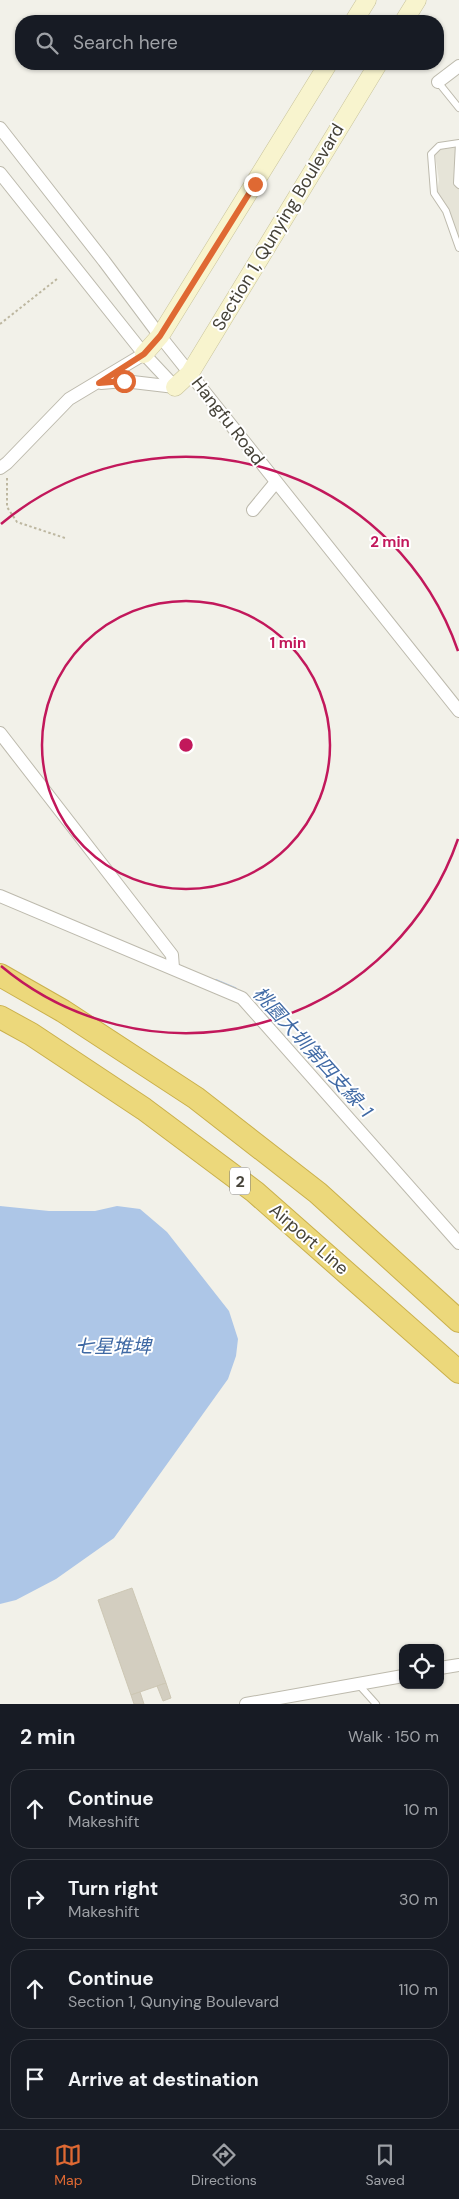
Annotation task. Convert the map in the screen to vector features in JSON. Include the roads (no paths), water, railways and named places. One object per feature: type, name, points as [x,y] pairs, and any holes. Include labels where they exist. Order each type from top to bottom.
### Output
[{"type":"highway","name":"2","points":[[0,974],[63,1011],[196,1098],[318,1192],[459,1321]]},
{"type":"highway","name":"Airport Line","points":[[0,1017],[31,1034],[144,1109],[255,1192],[447,1359],[459,1372]]},
{"type":"street","points":[[358,15],[367,0]]},
{"type":"street","points":[[407,15],[416,0]]},
{"type":"street","points":[[438,82],[459,66]]},
{"type":"street","points":[[4,465],[69,399],[99,383],[144,354],[160,336],[324,70]]},
{"type":"street","name":"Section 1, Qunying Boulevard","points":[[174,387],[190,373],[374,70]]},
{"type":"street","name":"Hangfu Road","points":[[0,128],[160,336],[459,711]]},
{"type":"street","name":"Hangfu Road","points":[[0,173],[144,354],[174,387]]},
{"type":"street","points":[[99,383],[124,381],[174,387]]},
{"type":"street","points":[[253,510],[276,482]]},
{"type":"street","points":[[0,733],[172,955],[173,968]]},
{"type":"street","points":[[0,896],[242,998],[459,1243]]},
{"type":"street","points":[[444,1667],[459,1665]]},
{"type":"street","points":[[246,1704],[399,1677]]},
{"type":"lane","points":[[438,82],[459,108]]},
{"type":"lane","points":[[459,185],[457,183],[459,143],[439,146],[431,154],[434,193],[446,211],[459,248]]},
{"type":"lane","points":[[359,1685],[376,1704]]},
{"type":"water","name":"七星堆埤","points":[[0,1206],[49,1211],[95,1211],[117,1206],[140,1209],[167,1232],[229,1311],[238,1339],[236,1356],[228,1379],[114,1538],[56,1579],[16,1600],[0,1604]]},
{"type":"waterway","name":"桃園大圳第四支線-1","points":[[216,981],[235,989]]}]
